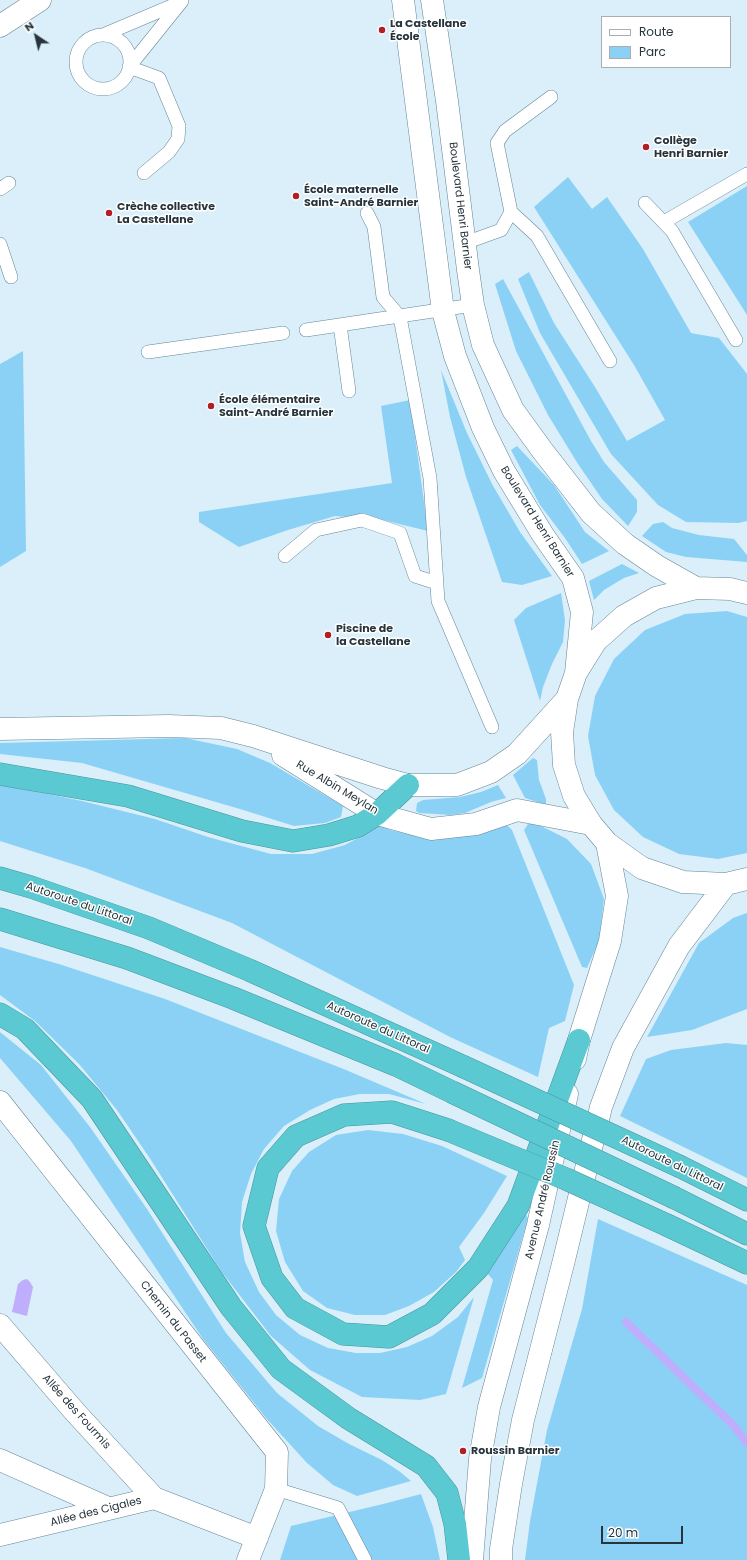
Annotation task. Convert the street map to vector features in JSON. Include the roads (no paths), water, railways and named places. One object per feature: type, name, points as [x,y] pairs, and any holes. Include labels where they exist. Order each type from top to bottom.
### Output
[{"type":"highway","points":[[0,774],[128,796],[242,831],[293,841],[329,835],[358,826],[377,814],[408,785]]},
{"type":"highway","name":"Autoroute du Littoral","points":[[0,878],[31,887],[149,928],[250,970],[681,1167],[747,1200]]},
{"type":"highway","points":[[0,919],[127,958],[226,995],[396,1066],[675,1198],[747,1234]]},
{"type":"highway","points":[[0,1014],[25,1029],[92,1099],[231,1307],[281,1369],[348,1418],[426,1466],[447,1493],[455,1524],[459,1560]]},
{"type":"highway","points":[[579,1040],[518,1206],[478,1268],[432,1314],[389,1337],[342,1334],[295,1308],[272,1278],[254,1226],[268,1168],[296,1136],[344,1115],[392,1112],[448,1130],[566,1179],[747,1263]]},
{"type":"main road","points":[[0,26],[40,0]]},
{"type":"main road","name":"Boulevard Henri Barnier","points":[[403,0],[443,311],[455,356],[490,442],[504,471],[543,535],[573,578],[582,612],[576,672]]},
{"type":"main road","name":"Boulevard Henri Barnier","points":[[432,0],[474,305],[483,345],[514,410],[542,450],[591,513],[625,544],[657,566],[696,588]]},
{"type":"main road","points":[[747,593],[730,589],[696,588],[656,598],[624,616],[596,641],[576,672],[567,699],[562,732],[564,765],[574,796],[591,824],[607,843],[642,868],[682,882],[726,884],[747,879]]},
{"type":"main road","name":"Rue Albin Meylan","points":[[0,729],[169,726],[221,728],[253,736],[408,785],[457,785],[491,772],[517,754],[567,699]]},
{"type":"main road","name":"Rue Albin Meylan","points":[[253,736],[377,814],[431,829],[476,824],[517,810],[591,824]]},
{"type":"main road","name":"Avenue André Roussin","points":[[472,1560],[480,1458],[489,1407],[538,1224],[579,1040],[610,941],[617,896],[607,843]]},
{"type":"main road","points":[[501,1560],[501,1549],[511,1484],[523,1420],[564,1260],[601,1106],[623,1048],[679,946],[726,884]]},
{"type":"main road","name":"Chemin du Passet","points":[[0,1102],[277,1452],[276,1489],[248,1560]]},
{"type":"main road","name":"Allée des Fourmis","points":[[0,1324],[75,1412],[154,1498]]},
{"type":"main road","points":[[0,1460],[108,1508]]},
{"type":"main road","name":"Allée des Cigales","points":[[0,1535],[154,1498],[257,1538]]},
{"type":"lane","points":[[184,1],[129,67],[121,82],[114,87],[106,89],[89,85],[83,80],[78,73],[76,65],[80,48],[86,41],[184,1]]},
{"type":"lane","points":[[103,35],[112,37],[126,49],[129,58],[129,67]]},
{"type":"lane","points":[[129,67],[159,78],[179,126],[178,140],[169,152],[144,173]]},
{"type":"lane","points":[[551,96],[505,131],[497,143],[511,212],[537,236],[610,361]]},
{"type":"lane","points":[[664,222],[747,174]]},
{"type":"lane","points":[[645,203],[672,231],[736,340]]},
{"type":"lane","points":[[465,243],[501,230],[511,212]]},
{"type":"lane","points":[[366,213],[374,227],[384,297],[400,317],[430,478],[438,601],[492,727]]},
{"type":"lane","points":[[0,244],[11,277]]},
{"type":"lane","points":[[306,330],[443,311],[474,305]]},
{"type":"lane","points":[[340,325],[349,391]]},
{"type":"lane","points":[[148,352],[283,333]]},
{"type":"lane","points":[[285,556],[316,530],[362,520],[400,533],[415,576],[437,583]]},
{"type":"lane","points":[[276,1489],[338,1508],[365,1560]]},
{"type":"waterway","points":[[626,1322],[734,1426],[747,1443]]},
{"type":"place","name":"La Castellane École","points":[[382,30]]},
{"type":"place","name":"Collège Henri Barnier","points":[[646,147]]},
{"type":"place","name":"École maternelle Saint-André Barnier","points":[[296,196]]},
{"type":"place","name":"Crèche collective La Castellane","points":[[109,213]]},
{"type":"place","name":"École élémentaire Saint-André Barnier","points":[[211,406]]},
{"type":"place","name":"Piscine de la Castellane","points":[[328,635]]},
{"type":"place","name":"Roussin Barnier","points":[[463,1451]]}]
